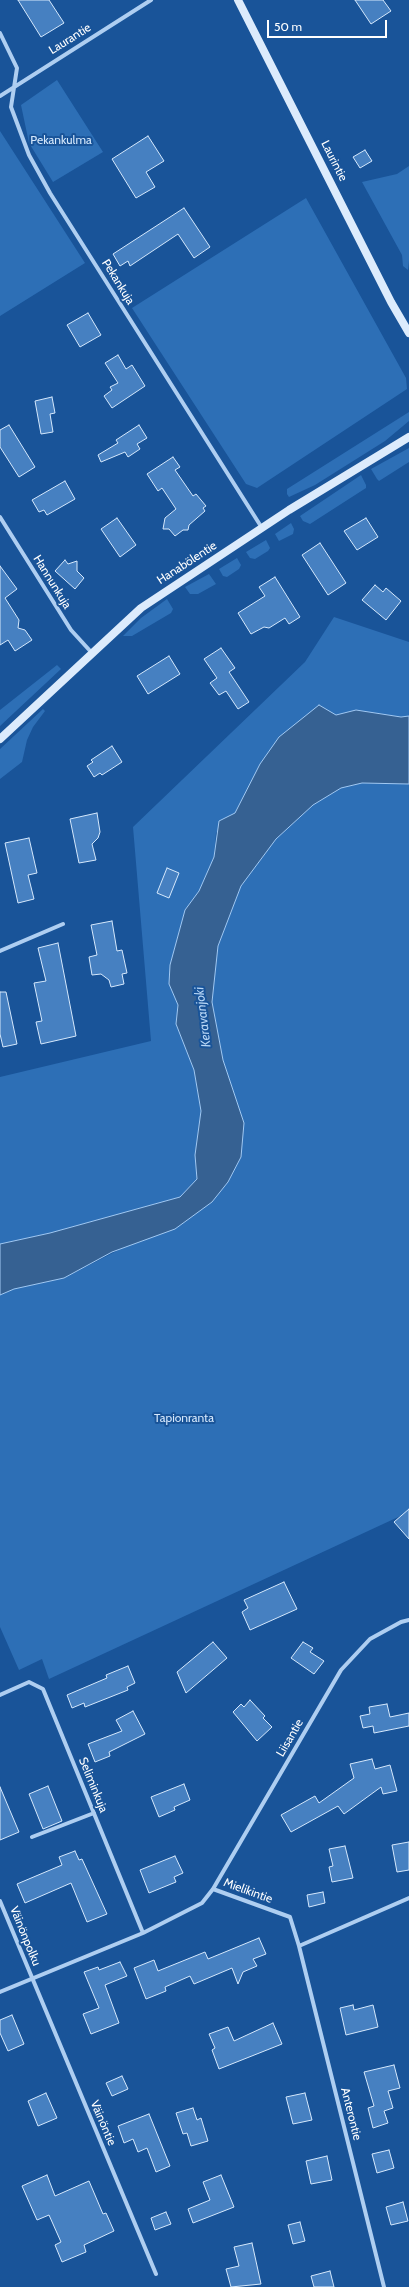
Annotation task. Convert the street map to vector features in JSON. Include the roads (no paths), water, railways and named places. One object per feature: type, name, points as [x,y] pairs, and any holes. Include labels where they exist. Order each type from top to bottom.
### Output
[{"type":"street","name":"Laurantie","points":[[0,96],[151,0]]},
{"type":"street","name":"Laurintie","points":[[238,0],[390,302],[409,333]]},
{"type":"street","name":"Pekankuja","points":[[0,32],[17,68],[11,107],[20,134],[50,193],[262,528]]},
{"type":"street","name":"Hanabölentie","points":[[0,739],[141,608],[262,528],[409,437]]},
{"type":"street","name":"Hannunkuja","points":[[0,517],[71,630],[92,654]]},
{"type":"street","points":[[0,950],[62,924]]},
{"type":"street","name":"Liisantie","points":[[213,1889],[341,1670],[370,1639],[401,1622],[409,1620]]},
{"type":"street","name":"Seliminkuja","points":[[0,1695],[29,1682],[43,1689],[143,1933]]},
{"type":"street","points":[[32,1837],[94,1813]]},
{"type":"street","name":"Mielikintie","points":[[0,1992],[143,1933],[202,1903],[213,1889],[290,1917],[299,1946]]},
{"type":"street","points":[[299,1946],[409,1898]]},
{"type":"street","name":"Väinönpolku","points":[[0,1901],[32,1979]]},
{"type":"street","name":"Anterontie","points":[[299,1946],[384,2287]]},
{"type":"street","name":"Väinöntie","points":[[32,1979],[156,2274]]},
{"type":"water","name":"Keravanjoki","points":[[319,705],[336,715],[356,710],[401,717],[409,716],[409,784],[362,783],[341,788],[313,805],[276,839],[241,886],[218,946],[212,1002],[223,1060],[244,1123],[241,1157],[228,1182],[212,1202],[175,1229],[112,1252],[64,1278],[14,1289],[0,1295],[0,1244],[50,1233],[180,1197],[197,1179],[195,1155],[201,1111],[194,1070],[176,1024],[178,1005],[169,984],[170,965],[185,910],[199,891],[214,857],[219,821],[235,813],[260,764],[279,737]]},
{"type":"park label","name":"Pekankulma","points":[[61,140]]},
{"type":"park label","name":"Tapionranta","points":[[184,1418]]}]
